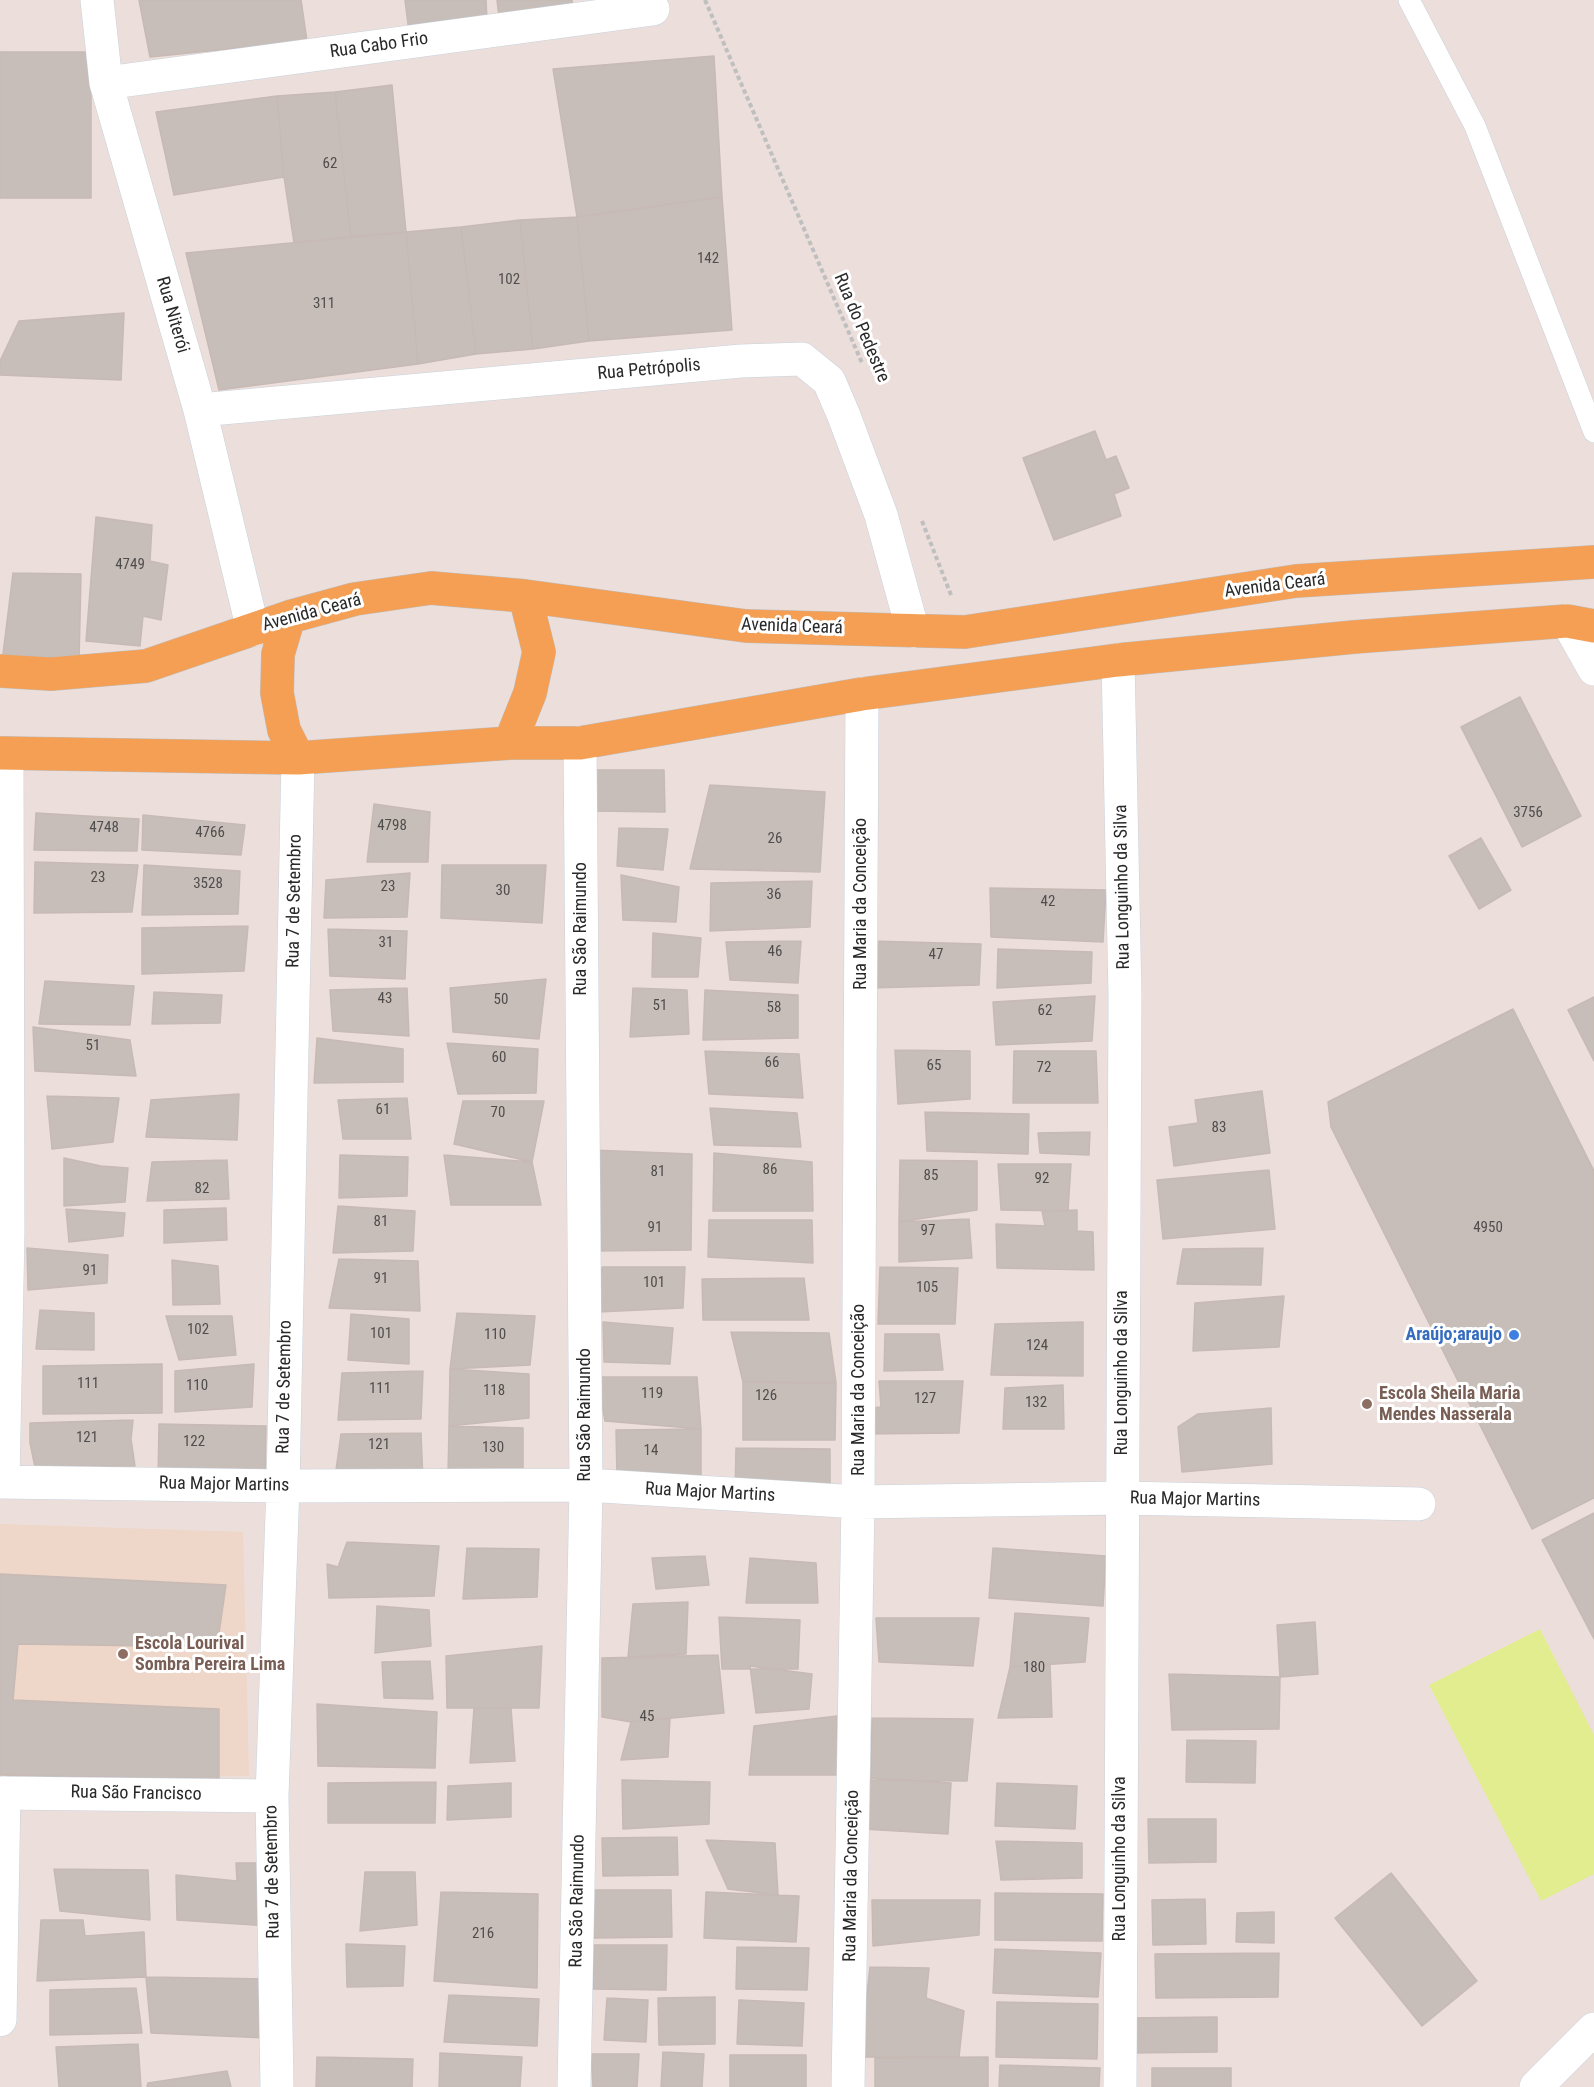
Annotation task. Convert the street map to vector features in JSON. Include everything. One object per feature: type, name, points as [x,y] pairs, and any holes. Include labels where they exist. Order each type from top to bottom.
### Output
[{"type":"main road","name":"Avenida Ceará","points":[[0,671],[51,674],[146,666],[289,617],[356,599],[431,588],[525,596],[746,626],[965,632],[1296,580],[1594,562]]},
{"type":"main road","points":[[510,743],[530,693],[539,652],[525,596]]},
{"type":"main road","points":[[289,617],[278,654],[277,693],[284,730],[298,758]]},
{"type":"main road","points":[[4,754],[298,758],[510,743],[580,742],[862,694],[1118,660],[1354,637],[1587,625]]},
{"type":"street","name":"Rua Niterói","points":[[97,0],[106,83],[200,410],[253,630]]},
{"type":"street","name":"Rua Cabo Frio","points":[[106,83],[653,9]]},
{"type":"street","name":"Rua Petrópolis","points":[[200,410],[741,362],[802,359],[829,381],[844,416],[881,515],[913,631]]},
{"type":"street","points":[[1587,625],[1594,669]]},
{"type":"street","name":"Rua Longuinho da Silva","points":[[1118,660],[1125,996],[1120,2087]]},
{"type":"street","name":"Rua Maria da Conceição","points":[[848,2087],[858,1502],[862,694]]},
{"type":"street","name":"Rua São Raimundo","points":[[574,2087],[586,1485],[580,742]]},
{"type":"street","points":[[2,1482],[4,754]]},
{"type":"street","name":"Rua 7 de Setembro","points":[[277,2087],[272,1796],[283,1486],[298,758]]},
{"type":"street","name":"Rua Major Martins","points":[[2,1482],[283,1486],[586,1485],[858,1502],[1122,1498],[1419,1504]]},
{"type":"street","points":[[0,2020],[2,1793]]},
{"type":"street","name":"Rua São Francisco","points":[[2,1793],[272,1796]]},
{"type":"street","points":[[1536,2087],[1594,2029]]},
{"type":"lane","points":[[1409,0],[1474,126],[1594,432]]},
{"type":"path","name":"Rua do Pedestre","points":[[705,0],[864,369]]},
{"type":"path","points":[[919,512],[965,632]]},
{"type":"shaded area","name":"Escola Lourival Sombra Pereira Lima","points":[[0,1524],[243,1532],[249,1776],[0,1778]]},
{"type":"green space","points":[[1540,1629],[1594,1735],[1594,1874],[1541,1901],[1429,1685]]},
{"type":"building","points":[[139,0],[301,0],[307,41],[150,57]]},
{"type":"building","points":[[405,0],[486,0],[487,21],[409,32]]},
{"type":"building","points":[[497,0],[572,0],[573,11],[499,17]]},
{"type":"building","points":[[0,52],[91,52],[91,198],[0,198]]},
{"type":"building","points":[[714,56],[722,197],[577,217],[553,69]]},
{"type":"building","points":[[392,85],[406,232],[351,237],[335,92]]},
{"type":"building","points":[[335,92],[351,237],[294,243],[284,177],[277,96]]},
{"type":"building","points":[[277,96],[284,177],[174,195],[156,112]]},
{"type":"building","points":[[722,197],[732,330],[589,341],[577,217]]},
{"type":"building","points":[[577,217],[589,341],[533,349],[520,220]]},
{"type":"building","points":[[520,220],[533,349],[476,354],[461,227]]},
{"type":"building","points":[[461,227],[476,354],[418,364],[406,232]]},
{"type":"building","points":[[406,232],[418,364],[219,390],[186,253]]},
{"type":"building","points":[[124,313],[121,380],[0,375],[0,361],[19,321]]},
{"type":"building","points":[[1095,431],[1106,460],[1116,456],[1129,488],[1114,494],[1121,516],[1054,540],[1023,458]]},
{"type":"building","points":[[96,517],[152,525],[150,561],[168,565],[161,620],[143,616],[140,646],[86,641]]},
{"type":"building","points":[[13,573],[81,574],[79,662],[3,654]]},
{"type":"building","points":[[1520,697],[1581,816],[1522,847],[1461,727]]},
{"type":"building","points":[[597,770],[664,770],[665,812],[595,811]]},
{"type":"building","points":[[710,785],[825,792],[820,872],[690,869]]},
{"type":"building","points":[[374,804],[430,812],[428,862],[367,862]]},
{"type":"building","points":[[36,813],[139,819],[137,851],[34,850]]},
{"type":"building","points":[[143,815],[245,825],[241,855],[142,850]]},
{"type":"building","points":[[619,828],[668,829],[663,870],[617,866]]},
{"type":"building","points":[[1481,838],[1511,890],[1479,909],[1449,856]]},
{"type":"building","points":[[35,862],[138,865],[132,912],[34,913]]},
{"type":"building","points":[[144,865],[240,871],[238,914],[142,915]]},
{"type":"building","points":[[442,865],[546,865],[542,923],[441,918]]},
{"type":"building","points":[[410,873],[407,917],[324,918],[326,880]]},
{"type":"building","points":[[621,875],[679,887],[676,922],[623,920]]},
{"type":"building","points":[[812,881],[810,927],[710,931],[711,883]]},
{"type":"building","points":[[990,888],[1106,890],[1103,942],[991,937]]},
{"type":"building","points":[[248,926],[244,971],[142,974],[142,928]]},
{"type":"building","points":[[328,929],[407,931],[405,979],[330,976]]},
{"type":"building","points":[[653,933],[701,938],[698,977],[652,977]]},
{"type":"building","points":[[801,941],[798,983],[730,980],[726,942]]},
{"type":"building","points":[[871,941],[981,944],[979,985],[869,988]]},
{"type":"building","points":[[998,949],[1092,952],[1091,983],[997,988]]},
{"type":"building","points":[[546,979],[539,1039],[453,1032],[450,988]]},
{"type":"building","points":[[45,981],[134,986],[130,1025],[39,1024]]},
{"type":"building","points":[[407,988],[409,1036],[333,1031],[330,990]]},
{"type":"building","points":[[633,988],[687,990],[689,1034],[630,1037]]},
{"type":"building","points":[[705,990],[798,995],[798,1038],[703,1040]]},
{"type":"building","points":[[154,992],[222,995],[220,1023],[152,1024]]},
{"type":"building","points":[[1095,996],[1092,1041],[996,1045],[993,1002]]},
{"type":"building","points":[[1594,997],[1594,1061],[1568,1010]]},
{"type":"building","name":"Araújo;araujo","points":[[1513,1009],[1594,1171],[1594,1498],[1532,1529],[1331,1127],[1328,1102]]},
{"type":"building","points":[[33,1027],[130,1040],[136,1076],[35,1071]]},
{"type":"building","points":[[317,1038],[403,1049],[403,1082],[314,1083]]},
{"type":"building","points":[[447,1043],[538,1049],[536,1093],[458,1094]]},
{"type":"building","points":[[895,1050],[970,1051],[970,1099],[898,1104]]},
{"type":"building","points":[[705,1051],[799,1054],[803,1098],[709,1094]]},
{"type":"building","points":[[1014,1051],[1096,1051],[1098,1103],[1013,1103]]},
{"type":"building","points":[[1262,1091],[1270,1153],[1174,1166],[1169,1127],[1198,1123],[1195,1100]]},
{"type":"building","points":[[239,1094],[237,1140],[146,1137],[151,1100]]},
{"type":"building","points":[[47,1096],[119,1098],[113,1142],[52,1149]]},
{"type":"building","points":[[407,1098],[411,1139],[343,1139],[338,1100]]},
{"type":"building","points":[[463,1101],[544,1101],[532,1162],[454,1144]]},
{"type":"building","points":[[710,1108],[797,1113],[801,1147],[714,1145]]},
{"type":"building","points":[[925,1112],[1029,1114],[1028,1154],[927,1151]]},
{"type":"building","points":[[1090,1132],[1089,1155],[1040,1153],[1038,1133]]},
{"type":"building","points":[[591,1150],[692,1154],[691,1250],[595,1251]]},
{"type":"building","points":[[714,1153],[812,1162],[813,1211],[713,1211]]},
{"type":"building","points":[[340,1155],[408,1157],[407,1196],[339,1198]]},
{"type":"building","points":[[444,1155],[532,1162],[541,1205],[451,1205]]},
{"type":"building","points":[[64,1158],[101,1166],[128,1168],[125,1202],[64,1206]]},
{"type":"building","points":[[227,1160],[229,1199],[147,1201],[152,1162]]},
{"type":"building","points":[[900,1160],[977,1161],[977,1210],[899,1222]]},
{"type":"building","points":[[998,1164],[1071,1164],[1068,1211],[1001,1210]]},
{"type":"building","points":[[1269,1170],[1275,1229],[1163,1239],[1157,1180]]},
{"type":"building","points":[[338,1206],[415,1211],[413,1251],[333,1253]]},
{"type":"building","points":[[226,1208],[227,1240],[164,1243],[164,1210]]},
{"type":"building","points":[[66,1209],[125,1213],[123,1236],[69,1242]]},
{"type":"building","points":[[1077,1210],[1077,1231],[1093,1232],[1094,1270],[997,1268],[996,1224],[1045,1226],[1042,1211]]},
{"type":"building","points":[[969,1219],[972,1258],[899,1262],[899,1222]]},
{"type":"building","points":[[709,1220],[812,1220],[813,1263],[708,1257]]},
{"type":"building","points":[[27,1248],[108,1255],[107,1283],[28,1290]]},
{"type":"building","points":[[1263,1248],[1261,1285],[1177,1284],[1183,1249]]},
{"type":"building","points":[[339,1259],[418,1261],[420,1311],[329,1308]]},
{"type":"building","points":[[172,1260],[218,1266],[220,1304],[173,1305]]},
{"type":"building","points":[[602,1267],[685,1267],[683,1308],[598,1312]]},
{"type":"building","points":[[880,1267],[958,1268],[955,1324],[878,1324]]},
{"type":"building","points":[[804,1278],[809,1320],[703,1320],[702,1279]]},
{"type":"building","points":[[1284,1296],[1279,1347],[1193,1351],[1195,1303]]},
{"type":"building","points":[[40,1310],[94,1313],[94,1350],[36,1349]]},
{"type":"building","points":[[457,1313],[535,1316],[530,1365],[450,1369]]},
{"type":"building","points":[[351,1314],[409,1319],[409,1364],[348,1360]]},
{"type":"building","points":[[166,1316],[232,1316],[236,1355],[179,1360]]},
{"type":"building","points":[[603,1322],[673,1328],[670,1364],[604,1362]]},
{"type":"building","points":[[1083,1322],[1083,1376],[991,1375],[995,1324]]},
{"type":"building","points":[[731,1332],[829,1333],[836,1383],[743,1382]]},
{"type":"building","points":[[885,1334],[939,1334],[943,1370],[884,1371]]},
{"type":"building","points":[[162,1364],[162,1413],[43,1414],[43,1366]]},
{"type":"building","points":[[254,1364],[252,1407],[175,1412],[175,1371]]},
{"type":"building","points":[[450,1369],[529,1374],[529,1418],[449,1426]]},
{"type":"building","points":[[423,1371],[421,1419],[338,1420],[342,1373]]},
{"type":"building","points":[[597,1377],[697,1377],[701,1429],[605,1421]]},
{"type":"building","points":[[879,1381],[963,1381],[959,1433],[862,1434],[863,1409],[881,1407]]},
{"type":"building","points":[[743,1382],[836,1383],[835,1440],[743,1440]]},
{"type":"building","points":[[1063,1385],[1064,1429],[1003,1429],[1005,1388]]},
{"type":"building","points":[[1271,1408],[1272,1464],[1182,1472],[1178,1427],[1198,1414]]},
{"type":"building","points":[[133,1420],[131,1439],[135,1466],[35,1467],[30,1443],[30,1423]]},
{"type":"building","points":[[159,1424],[266,1426],[265,1482],[158,1481]]},
{"type":"building","points":[[449,1426],[523,1428],[523,1474],[448,1476]]},
{"type":"building","points":[[701,1429],[701,1476],[617,1477],[616,1430]]},
{"type":"building","points":[[421,1433],[423,1482],[335,1477],[341,1434]]},
{"type":"building","points":[[736,1448],[830,1449],[830,1495],[735,1493]]},
{"type":"building","points":[[1594,1513],[1594,1639],[1542,1540]]},
{"type":"building","points":[[347,1542],[439,1546],[434,1596],[329,1598],[327,1564],[338,1567]]},
{"type":"building","points":[[467,1548],[539,1549],[537,1597],[463,1599]]},
{"type":"building","points":[[993,1548],[1106,1556],[1103,1606],[989,1598]]},
{"type":"building","points":[[705,1556],[709,1585],[656,1589],[652,1558]]},
{"type":"building","points":[[750,1558],[816,1563],[818,1603],[746,1603]]},
{"type":"building","points":[[0,1574],[226,1585],[217,1647],[18,1644],[13,1700],[219,1709],[219,1780],[0,1775]]},
{"type":"building","points":[[688,1602],[686,1654],[628,1657],[633,1604]]},
{"type":"building","points":[[377,1606],[429,1610],[431,1646],[375,1653]]},
{"type":"building","points":[[1015,1613],[1089,1618],[1085,1662],[1010,1667]]},
{"type":"building","points":[[719,1617],[800,1620],[798,1669],[722,1669]]},
{"type":"building","points":[[876,1618],[979,1618],[973,1666],[879,1662]]},
{"type":"building","points":[[1315,1622],[1318,1674],[1280,1677],[1277,1625]]},
{"type":"building","points":[[542,1646],[539,1708],[447,1708],[446,1656]]},
{"type":"building","points":[[718,1655],[724,1713],[631,1722],[602,1717],[602,1658]]},
{"type":"building","points":[[430,1661],[433,1699],[384,1698],[382,1662]]},
{"type":"building","points":[[1050,1664],[1052,1717],[998,1718],[1010,1667]]},
{"type":"building","points":[[750,1666],[812,1674],[809,1709],[756,1713]]},
{"type":"building","points":[[1169,1674],[1280,1677],[1279,1729],[1172,1730]]},
{"type":"building","points":[[317,1704],[437,1712],[435,1768],[318,1766]]},
{"type":"building","points":[[474,1708],[511,1708],[515,1761],[470,1763]]},
{"type":"building","points":[[837,1716],[838,1775],[749,1775],[754,1726]]},
{"type":"building","points":[[670,1718],[668,1757],[621,1760],[631,1722]]},
{"type":"building","points":[[872,1718],[973,1719],[967,1781],[871,1780]]},
{"type":"building","points":[[1187,1740],[1256,1741],[1255,1783],[1186,1782]]},
{"type":"building","points":[[866,1778],[951,1783],[948,1834],[863,1829]]},
{"type":"building","points":[[622,1780],[710,1782],[709,1824],[623,1829]]},
{"type":"building","points":[[436,1782],[435,1823],[328,1823],[328,1783]]},
{"type":"building","points":[[511,1783],[511,1817],[447,1820],[448,1786]]},
{"type":"building","points":[[997,1783],[1077,1786],[1075,1829],[995,1826]]},
{"type":"building","points":[[1148,1819],[1216,1819],[1216,1862],[1149,1863]]},
{"type":"building","points":[[677,1837],[678,1875],[603,1876],[602,1838]]},
{"type":"building","points":[[706,1840],[775,1843],[778,1895],[728,1889]]},
{"type":"building","points":[[996,1841],[1082,1843],[1082,1878],[1001,1880]]},
{"type":"building","points":[[236,1863],[268,1863],[270,1926],[177,1920],[176,1875],[237,1881]]},
{"type":"building","points":[[54,1869],[148,1870],[150,1920],[60,1911]]},
{"type":"building","points":[[365,1872],[415,1872],[417,1925],[360,1931]]},
{"type":"building","points":[[1391,1873],[1477,1981],[1422,2026],[1335,1918]]},
{"type":"building","points":[[594,1890],[671,1890],[672,1937],[594,1938]]},
{"type":"building","points":[[441,1892],[538,1894],[537,1988],[434,1981]]},
{"type":"building","points":[[706,1892],[799,1896],[796,1942],[704,1938]]},
{"type":"building","points":[[995,1893],[1103,1894],[1102,1941],[995,1940]]},
{"type":"building","points":[[1205,1899],[1206,1944],[1153,1945],[1152,1900]]},
{"type":"building","points":[[872,1900],[980,1900],[979,1935],[873,1946]]},
{"type":"building","points":[[1274,1912],[1274,1943],[1236,1942],[1237,1913]]},
{"type":"building","points":[[41,1920],[83,1920],[85,1936],[144,1932],[146,1977],[37,1981]]},
{"type":"building","points":[[346,1944],[405,1946],[403,1986],[347,1987]]},
{"type":"building","points":[[594,1945],[667,1945],[666,1990],[593,1989]]},
{"type":"building","points":[[737,1947],[809,1948],[807,1990],[736,1989]]},
{"type":"building","points":[[995,1949],[1101,1953],[1098,1997],[993,1993]]},
{"type":"building","points":[[1279,1953],[1278,1997],[1156,1998],[1155,1954]]},
{"type":"building","points":[[870,1967],[929,1968],[926,1998],[964,2011],[959,2057],[860,2057]]},
{"type":"building","points":[[146,1977],[270,1979],[268,2038],[151,2033]]},
{"type":"building","points":[[136,1988],[142,2033],[50,2035],[50,1990]]},
{"type":"building","points":[[449,1995],[539,1999],[537,2046],[444,2042]]},
{"type":"building","points":[[715,1997],[715,2044],[659,2045],[658,1998]]},
{"type":"building","points":[[607,1998],[648,2000],[646,2042],[604,2040]]},
{"type":"building","points":[[739,2000],[804,2003],[802,2046],[737,2044]]},
{"type":"building","points":[[997,2002],[1098,2004],[1097,2059],[996,2057]]},
{"type":"building","points":[[1217,2017],[1217,2052],[1128,2053],[1128,2018]]},
{"type":"building","points":[[138,2044],[141,2087],[59,2087],[56,2047]]},
{"type":"building","points":[[663,2052],[704,2054],[702,2087],[661,2087]]},
{"type":"building","points":[[440,2053],[522,2057],[520,2087],[439,2087]]},
{"type":"building","points":[[591,2054],[639,2054],[637,2087],[593,2087]]},
{"type":"building","points":[[730,2055],[806,2055],[806,2087],[730,2087]]},
{"type":"building","points":[[317,2057],[413,2059],[412,2087],[316,2087]]},
{"type":"building","points":[[988,2057],[988,2087],[875,2087],[875,2058]]},
{"type":"building","points":[[1000,2065],[1100,2068],[1099,2087],[999,2087]]},
{"type":"building","points":[[1152,2068],[1231,2068],[1231,2087],[1152,2087]]},
{"type":"building","points":[[227,2071],[231,2087],[147,2087],[148,2083]]},
{"type":"place","name":"Araújo;araujo","points":[[1514,1335]]},
{"type":"place","name":"Escola Sheila Maria Mendes Nasserala","points":[[1367,1404]]},
{"type":"place","name":"Escola Lourival Sombra Pereira Lima","points":[[123,1654]]}]
